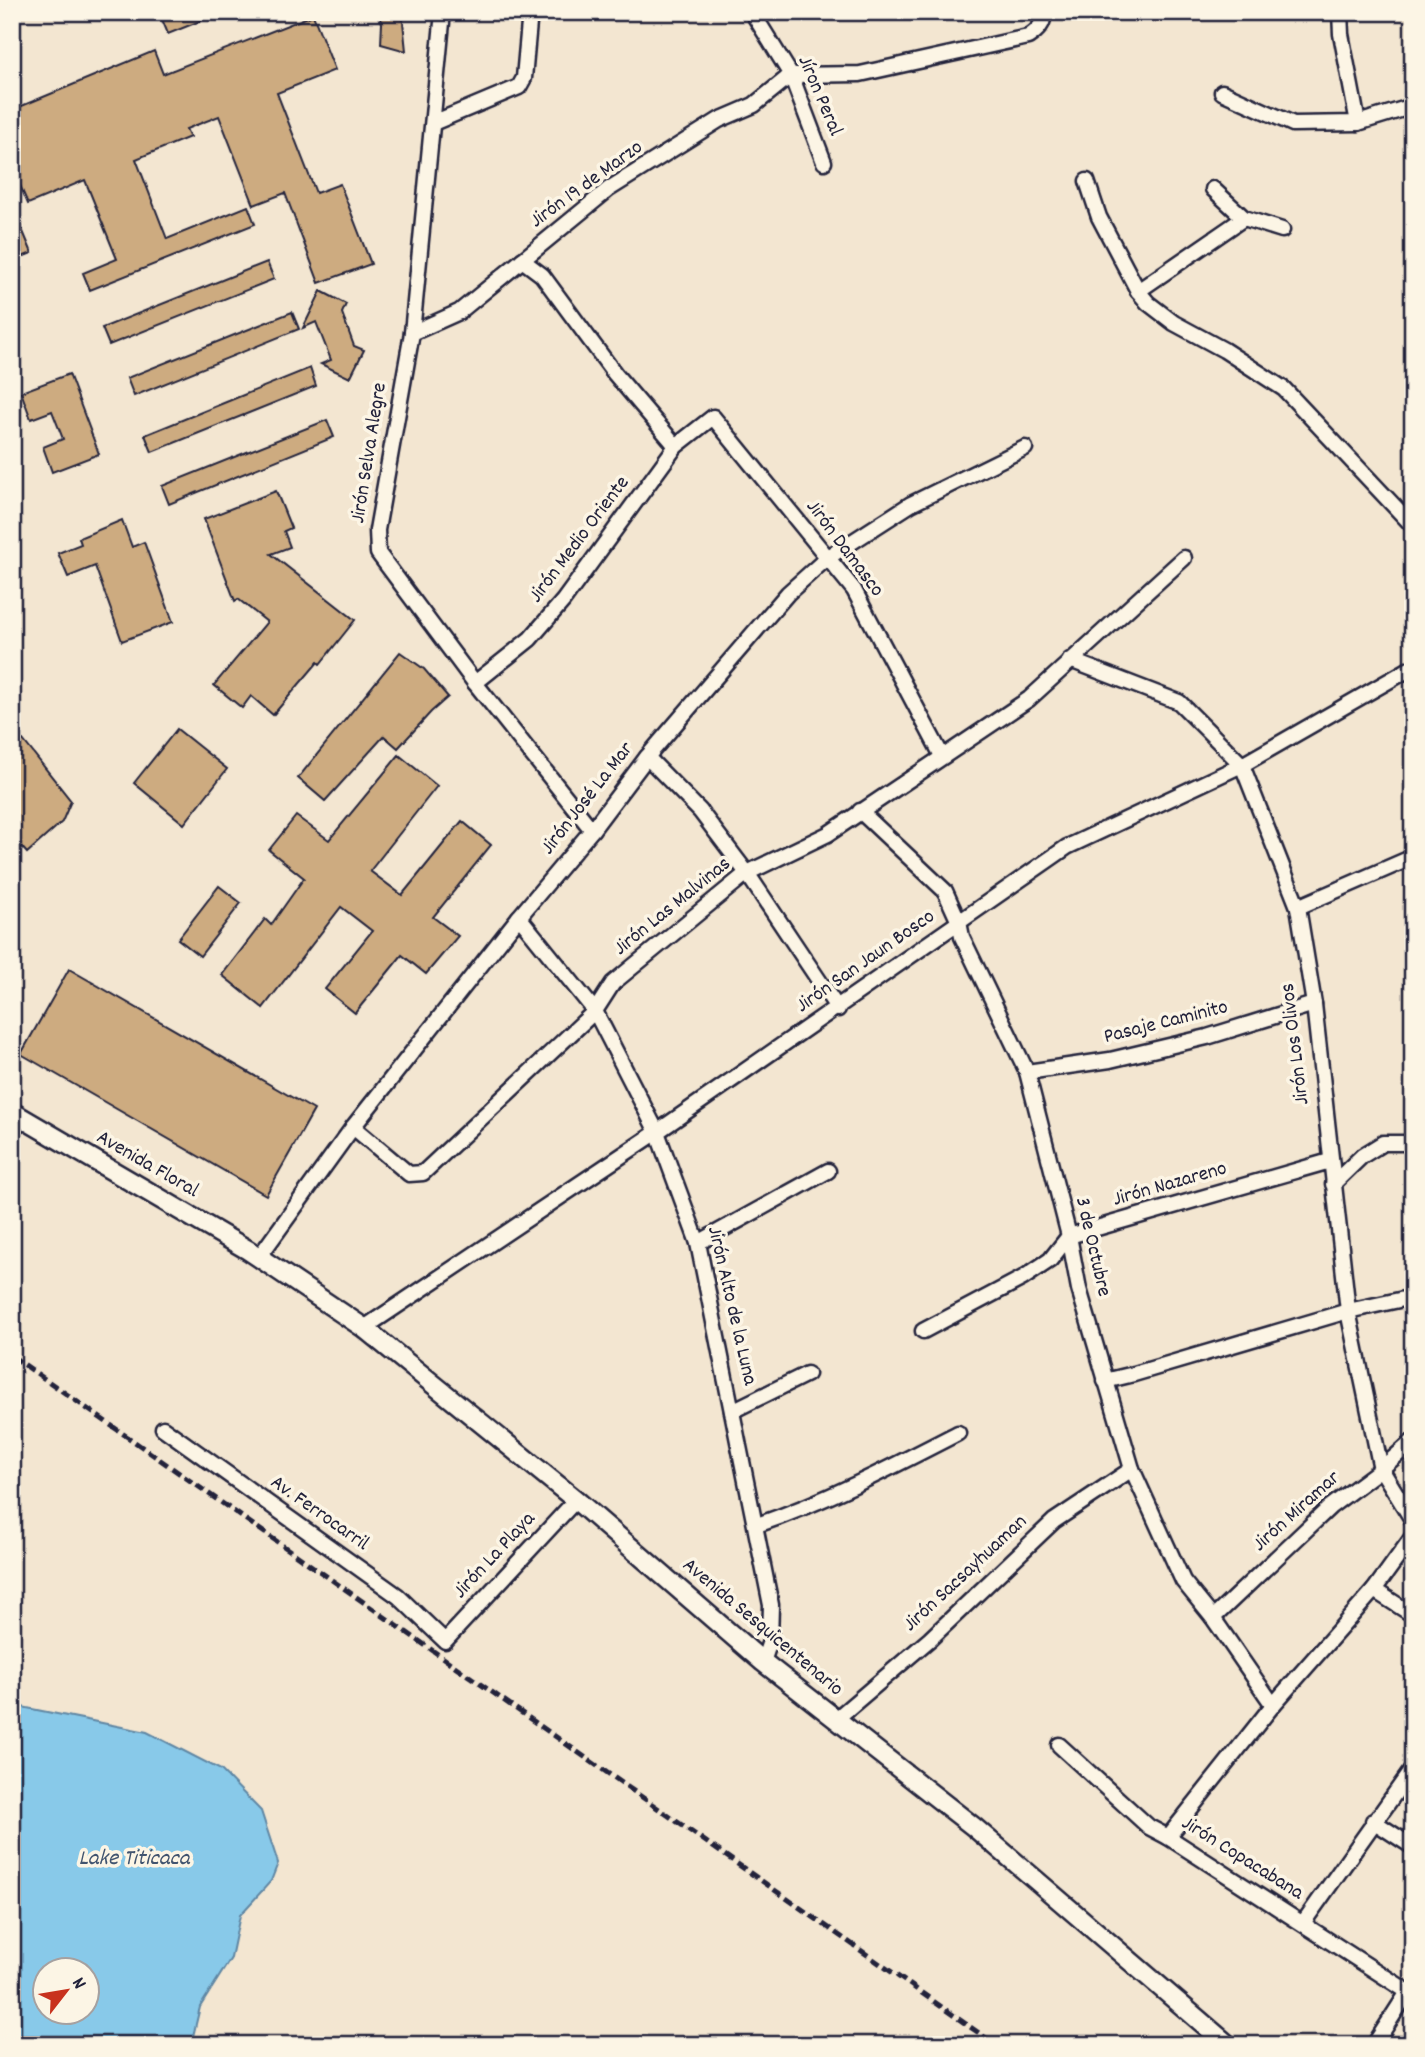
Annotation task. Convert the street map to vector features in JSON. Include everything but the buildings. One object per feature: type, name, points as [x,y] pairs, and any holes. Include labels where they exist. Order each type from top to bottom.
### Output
[{"type":"street","name":"Jirón Selva Alegre","points":[[443,12],[412,333],[377,530],[378,553],[475,683],[592,830]]},
{"type":"street","points":[[433,123],[523,83],[530,12]]},
{"type":"street","name":"Jíron Peral","points":[[752,12],[791,75],[824,162]]},
{"type":"street","points":[[791,75],[860,74],[1028,37],[1037,31],[1044,18],[1043,12]]},
{"type":"street","points":[[1340,12],[1341,34],[1359,123]]},
{"type":"street","name":"Jirón 19 de Marzo","points":[[412,333],[459,312],[609,189],[719,120],[754,105],[791,75]]},
{"type":"street","points":[[1222,92],[1293,124],[1359,123],[1413,106]]},
{"type":"street","points":[[1087,181],[1099,217],[1138,291],[1148,303],[1174,323],[1224,349],[1284,390],[1413,526]]},
{"type":"street","points":[[1213,189],[1244,218],[1282,230]]},
{"type":"street","points":[[1138,291],[1244,218]]},
{"type":"street","points":[[522,260],[542,275],[615,374],[676,446]]},
{"type":"street","name":"Jirón Medio Oriente","points":[[475,683],[530,639],[563,601],[676,446],[713,417]]},
{"type":"street","name":"Jirón Damasco","points":[[713,417],[854,590],[942,756]]},
{"type":"street","name":"Jirón José La Mar","points":[[259,1258],[353,1127],[519,917],[592,830],[647,757],[788,593],[827,558],[911,504],[1025,448]]},
{"type":"street","name":"Jirón Las Malvinas","points":[[353,1127],[409,1174],[423,1173],[595,1011],[613,984],[747,873],[828,834],[1029,699],[1184,558]]},
{"type":"street","name":"Jirón Los Olivos","points":[[1070,660],[1179,702],[1242,765],[1298,907],[1314,1004],[1348,1311],[1381,1469],[1413,1521]]},
{"type":"street","name":"Jirón San Jaun Bosco","points":[[364,1328],[838,1009],[1068,847],[1242,765],[1413,667]]},
{"type":"street","points":[[647,757],[700,811],[747,873],[838,1009]]},
{"type":"street","name":"3 de Octubre","points":[[860,811],[945,891],[959,922],[962,937],[1027,1072],[1069,1236],[1079,1289],[1132,1469],[1183,1581],[1213,1618],[1273,1705]]},
{"type":"street","points":[[1298,907],[1413,857]]},
{"type":"street","name":"Jirón Alto de la Luna","points":[[519,917],[595,1011],[657,1132],[698,1242],[771,1605],[770,1641],[763,1662]]},
{"type":"street","name":"Pasaje Caminito","points":[[1027,1072],[1110,1060],[1207,1037],[1314,1004]]},
{"type":"street","name":"Avenida Floral","points":[[12,1112],[259,1258]]},
{"type":"street","points":[[1333,1184],[1362,1156],[1383,1143],[1413,1143]]},
{"type":"street","name":"Jirón Nazareno","points":[[1069,1236],[1330,1161]]},
{"type":"street","points":[[698,1242],[828,1171]]},
{"type":"street","points":[[923,1331],[1023,1278],[1050,1260],[1069,1236]]},
{"type":"street","name":"Avenida Sesquicentenario","points":[[259,1258],[364,1328],[576,1500],[763,1662],[974,1827],[1228,2045]]},
{"type":"street","points":[[1105,1381],[1348,1311],[1413,1297]]},
{"type":"street","points":[[732,1411],[807,1374]]},
{"type":"street","name":"Av. Ferrocarril","points":[[163,1428],[398,1595],[445,1641]]},
{"type":"street","points":[[757,1525],[797,1512],[860,1484],[958,1433]]},
{"type":"street","name":"Jirón Miramar","points":[[1213,1618],[1330,1507],[1413,1441]]},
{"type":"street","name":"Jirón Sacsayhuaman","points":[[836,1719],[929,1639],[1054,1521],[1132,1469]]},
{"type":"street","name":"Jirón La Playa","points":[[445,1641],[576,1500]]},
{"type":"street","points":[[1168,1837],[1273,1705],[1374,1590],[1413,1536]]},
{"type":"street","points":[[1374,1590],[1413,1615]]},
{"type":"street","name":"Jirón Copacabana","points":[[1059,1745],[1149,1827],[1411,1993]]},
{"type":"street","points":[[1303,1923],[1413,1768]]},
{"type":"street","points":[[1373,1821],[1413,1847]]},
{"type":"street","points":[[1374,2045],[1411,1993]]},
{"type":"water","name":"Lake Titicaca","points":[[12,1705],[147,1732],[221,1770],[261,1811],[278,1863],[271,1881],[240,1915],[231,1958],[200,2007],[191,2045],[12,2045]]},
{"type":"railway","points":[[12,1356],[996,2045]]}]
